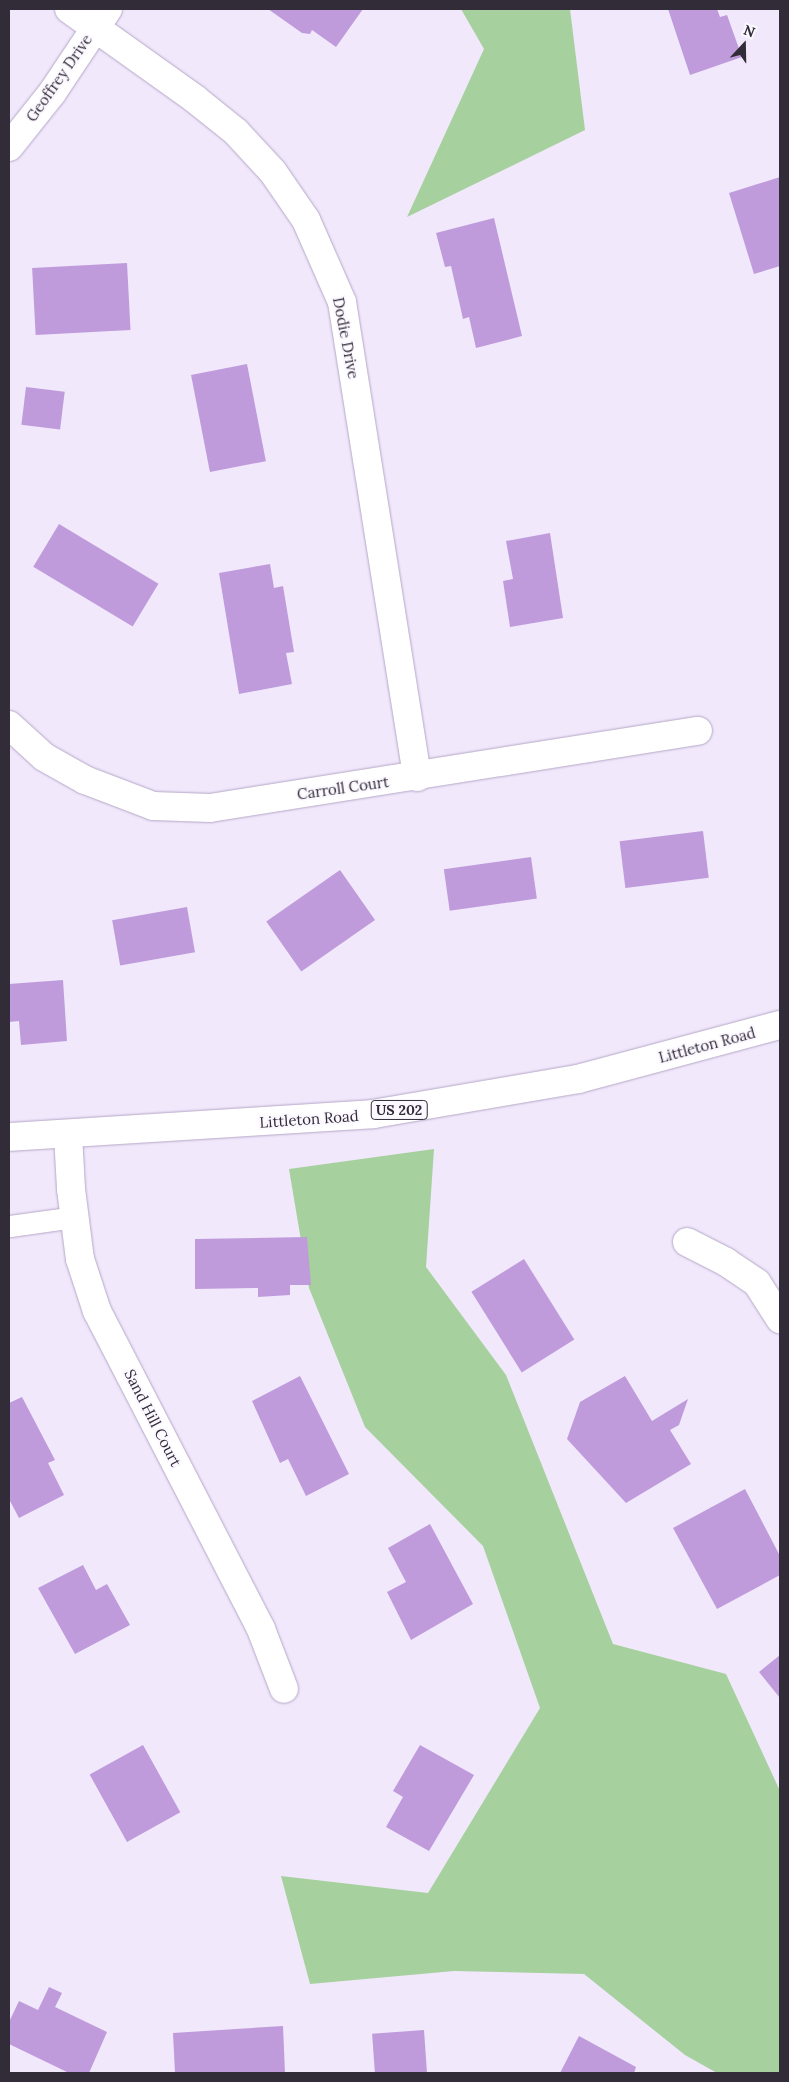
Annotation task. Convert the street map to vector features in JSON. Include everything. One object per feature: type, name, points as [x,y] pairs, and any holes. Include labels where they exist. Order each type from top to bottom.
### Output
[{"type":"street","name":"Dodie Drive","points":[[69,9],[102,18],[236,132],[273,172],[306,220],[342,302],[416,778]]},
{"type":"street","name":"Geoffrey Drive","points":[[9,147],[52,94],[102,18]]},
{"type":"street","name":"Carroll Court","points":[[9,725],[44,757],[85,780],[153,806],[210,808],[416,778],[698,731]]},
{"type":"street","name":"Littleton Road","points":[[9,1137],[68,1135],[373,1114],[578,1079],[780,1025]]},
{"type":"street","name":"Sand Hill Court","points":[[68,1135],[80,1259],[97,1311],[261,1629],[284,1689]]},
{"type":"street","points":[[687,1242],[726,1262],[756,1283],[780,1318]]},
{"type":"lane","points":[[10,1226],[75,1217]]},
{"type":"green space","points":[[461,9],[570,9],[585,130],[407,217],[484,49]]},
{"type":"green space","points":[[434,1149],[426,1267],[506,1375],[613,1644],[726,1674],[780,1791],[780,2073],[717,2073],[685,2055],[584,1974],[454,1971],[310,1984],[281,1876],[428,1893],[540,1708],[483,1546],[365,1427],[309,1288],[289,1169]]},
{"type":"building","points":[[268,9],[363,9],[336,47],[312,30],[310,34],[302,33]]},
{"type":"building","points":[[668,9],[717,9],[720,17],[727,15],[742,57],[690,75]]},
{"type":"building","points":[[780,177],[780,266],[754,274],[729,193]]},
{"type":"building","points":[[494,218],[522,336],[476,348],[469,317],[463,319],[451,266],[445,267],[436,233]]},
{"type":"building","points":[[127,263],[131,330],[36,335],[32,268]]},
{"type":"building","points":[[247,364],[266,461],[210,472],[191,375]]},
{"type":"building","points":[[26,387],[65,392],[60,429],[21,425]]},
{"type":"building","points":[[59,524],[158,584],[133,627],[33,567]]},
{"type":"building","points":[[550,533],[563,618],[510,627],[503,581],[513,579],[506,541]]},
{"type":"building","points":[[270,564],[274,588],[283,586],[294,652],[286,653],[292,684],[239,694],[219,573]]},
{"type":"building","points":[[703,831],[709,878],[625,888],[620,841]]},
{"type":"building","points":[[531,857],[537,899],[450,911],[444,869]]},
{"type":"building","points":[[340,870],[375,920],[301,972],[266,922]]},
{"type":"building","points":[[187,907],[195,952],[120,965],[112,920]]},
{"type":"building","points":[[63,980],[67,1041],[21,1045],[19,1021],[9,1022],[9,984]]},
{"type":"building","points":[[307,1237],[311,1285],[290,1285],[290,1295],[258,1297],[258,1288],[195,1289],[195,1239]]},
{"type":"building","points":[[524,1259],[574,1340],[522,1372],[471,1292]]},
{"type":"building","points":[[300,1376],[349,1474],[306,1496],[288,1459],[280,1463],[252,1401]]},
{"type":"building","points":[[625,1376],[652,1421],[688,1399],[679,1425],[670,1430],[691,1464],[626,1503],[567,1439],[580,1402]]},
{"type":"building","points":[[22,1397],[55,1460],[48,1463],[64,1495],[19,1518],[9,1499],[9,1403]]},
{"type":"building","points":[[745,1489],[780,1556],[780,1575],[717,1609],[673,1528]]},
{"type":"building","points":[[430,1524],[473,1604],[411,1640],[387,1592],[406,1582],[388,1548]]},
{"type":"building","points":[[83,1565],[96,1590],[107,1584],[130,1625],[75,1654],[38,1588]]},
{"type":"building","points":[[780,1655],[780,1698],[759,1672]]},
{"type":"building","points":[[143,1745],[180,1812],[127,1842],[90,1775]]},
{"type":"building","points":[[420,1745],[474,1775],[429,1851],[386,1827],[403,1797],[393,1791]]},
{"type":"building","points":[[49,1987],[62,1993],[55,2007],[107,2032],[89,2073],[69,2073],[9,2044],[9,2022],[19,2001],[38,2010]]},
{"type":"building","points":[[283,2026],[285,2073],[175,2073],[173,2033]]},
{"type":"building","points":[[424,2030],[427,2073],[375,2073],[372,2034]]},
{"type":"building","points":[[579,2036],[636,2067],[634,2073],[560,2073]]}]
